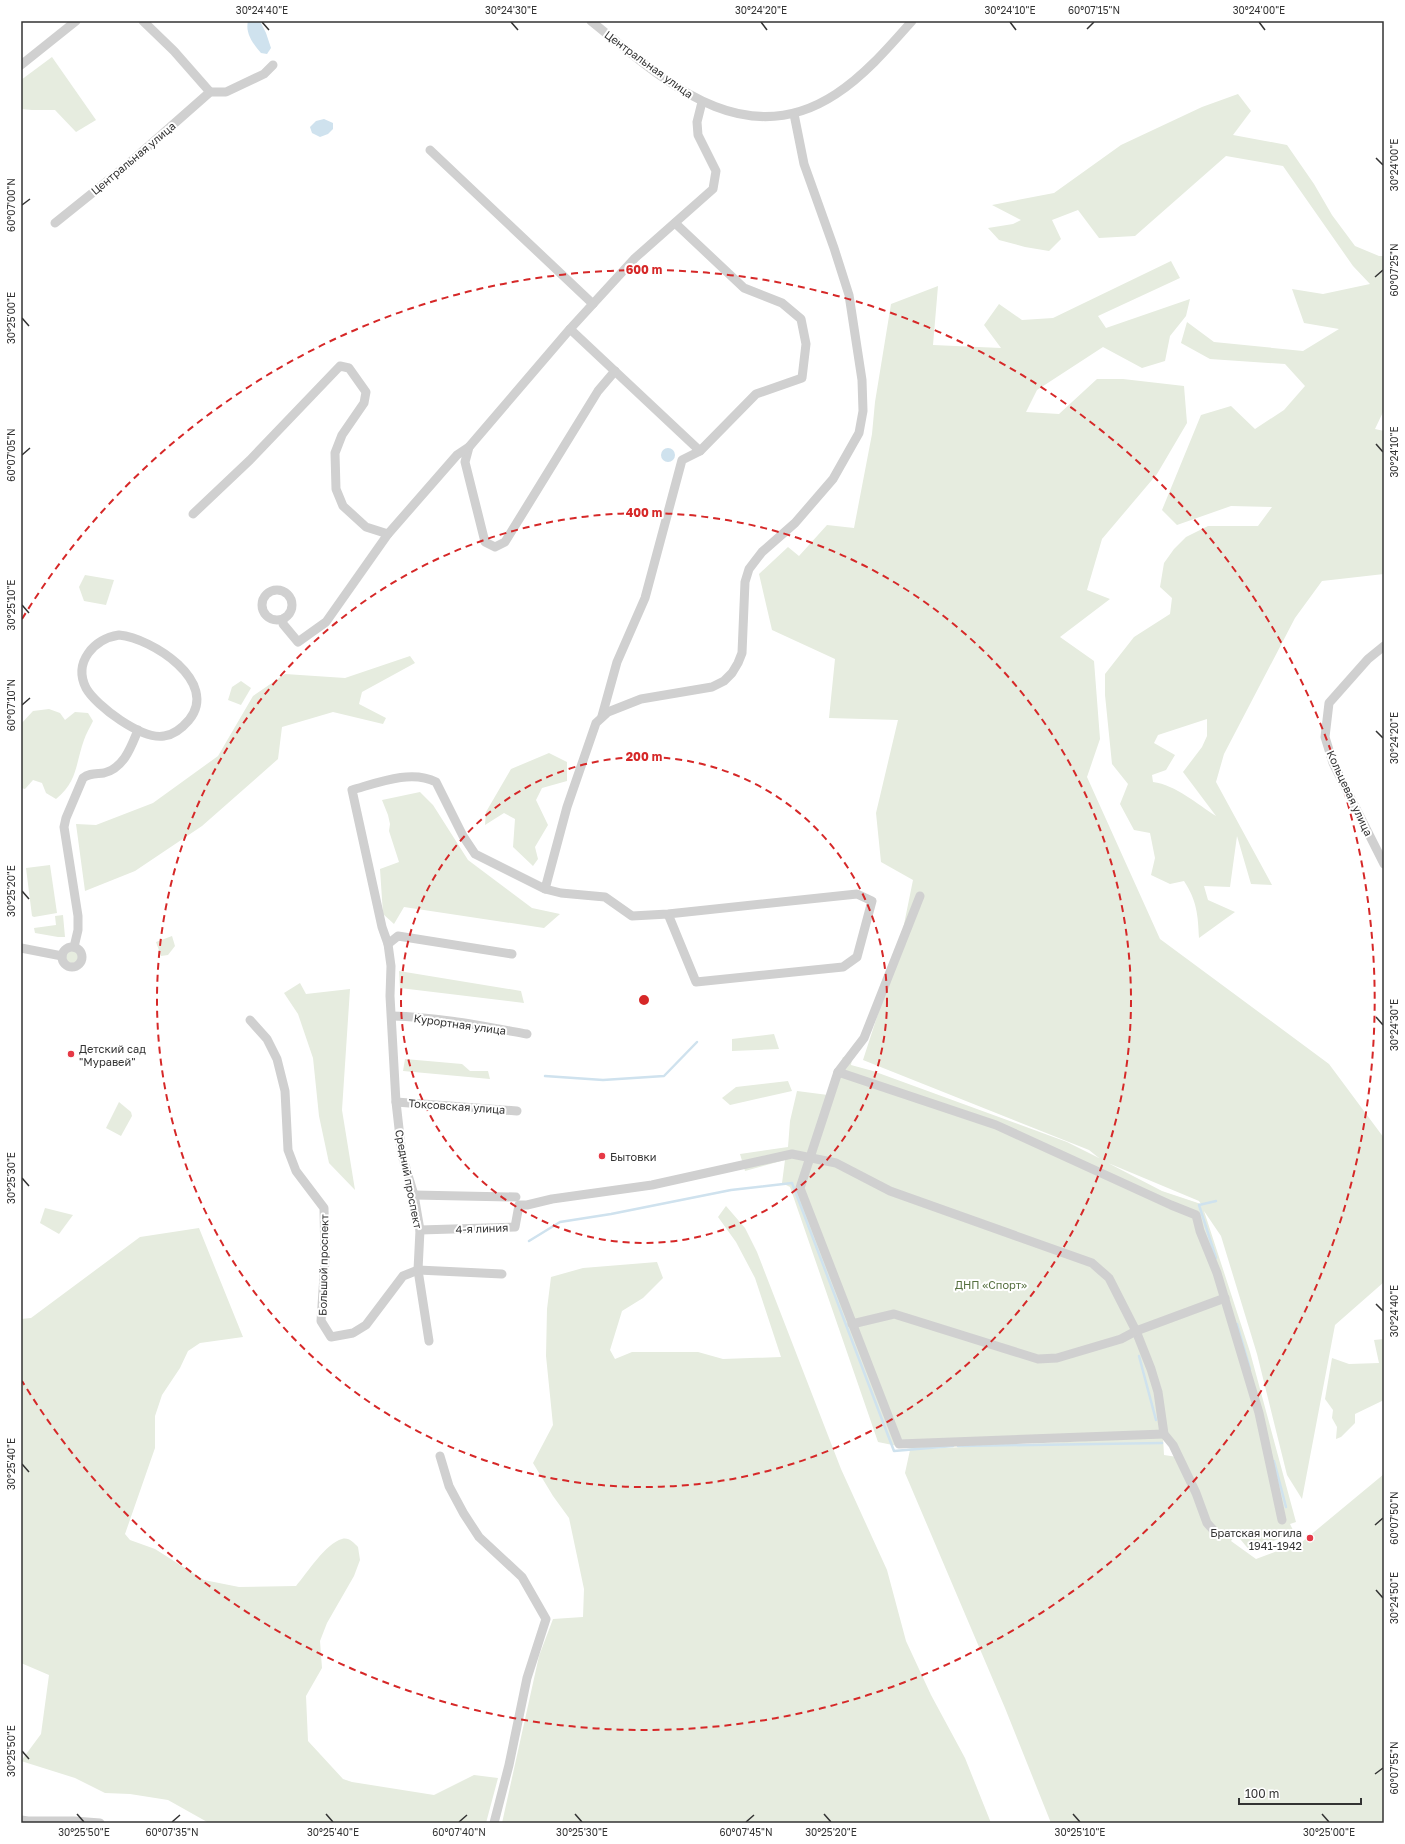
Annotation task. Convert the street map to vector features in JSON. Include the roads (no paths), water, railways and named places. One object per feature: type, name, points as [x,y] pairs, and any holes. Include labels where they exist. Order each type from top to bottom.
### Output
[{"type":"street","points":[[21,65],[76,21]]},
{"type":"street","points":[[144,21],[174,51],[210,92],[226,92],[264,74],[273,65]]},
{"type":"street","name":"Центральная улица","points":[[591,21],[666,79],[702,102],[729,112],[750,117],[774,117],[794,114],[819,104],[837,93],[860,75],[912,21]]},
{"type":"street","name":"Центральная улица","points":[[55,223],[126,166],[210,92]]},
{"type":"street","points":[[283,619],[283,624],[298,642],[326,622],[388,534],[458,455],[469,447],[570,329],[635,258],[713,189],[716,171],[698,135],[697,122],[702,102]]},
{"type":"street","points":[[602,716],[640,699],[712,687],[724,681],[732,673],[742,653],[745,582],[750,569],[762,552],[796,523],[813,504],[833,479],[859,433],[863,411],[862,380],[849,295],[804,164],[794,114]]},
{"type":"street","points":[[430,150],[593,304]]},
{"type":"street","points":[[668,914],[696,982],[843,967],[857,957],[872,901],[857,894],[668,914],[632,916],[605,897],[561,893],[545,889],[567,806],[596,723],[602,716],[617,662],[645,598],[682,460],[700,451],[756,394],[802,378],[806,344],[801,319],[782,303],[744,288],[675,222]]},
{"type":"street","points":[[570,329],[700,451]]},
{"type":"street","points":[[194,514],[250,460],[340,366],[349,368],[366,392],[364,403],[342,435],[335,453],[336,489],[343,506],[366,527],[388,534]]},
{"type":"street","points":[[469,447],[465,462],[486,542],[495,547],[505,542],[598,391],[615,371]]},
{"type":"street","points":[[129,636],[139,639],[159,650],[182,670],[195,686],[198,695],[196,710],[191,717],[172,733],[164,736],[155,736],[138,730],[120,719],[98,702],[86,687],[83,679],[84,660],[88,653],[97,643],[110,637],[129,636]]},
{"type":"street","name":"Кольцевая улица","points":[[1384,646],[1368,659],[1328,703],[1325,737],[1333,763],[1384,864]]},
{"type":"street","points":[[74,947],[78,930],[78,916],[65,837],[66,818],[83,778],[89,774],[105,772],[120,764],[131,746],[138,730]]},
{"type":"street","name":"Средний проспект","points":[[429,1341],[418,1270],[420,1230],[414,1195],[402,1155],[396,1102],[391,966],[388,944],[381,920],[352,790],[403,777],[428,778],[436,782],[463,836],[475,854],[545,889]]},
{"type":"street","points":[[920,896],[864,1038],[838,1072],[800,1188],[899,1444],[1164,1434]]},
{"type":"street","points":[[388,944],[398,936],[512,954]]},
{"type":"street","points":[[74,947],[82,953],[82,960],[79,965],[73,968],[67,966],[63,962],[62,956],[68,948],[74,947]]},
{"type":"street","points":[[21,948],[62,956]]},
{"type":"street","name":"Курортная улица","points":[[392,1016],[410,1016],[456,1022],[527,1034]]},
{"type":"street","name":"Большой проспект","points":[[250,1020],[267,1039],[277,1059],[285,1090],[288,1150],[296,1171],[324,1208],[325,1260],[322,1321],[331,1337],[353,1333],[366,1325],[403,1276],[418,1270]]},
{"type":"street","points":[[838,1072],[996,1125],[1171,1205],[1196,1214],[1200,1231],[1225,1298],[1259,1413],[1282,1520]]},
{"type":"street","name":"Токсовская улица","points":[[396,1102],[517,1111]]},
{"type":"street","name":"4-я линия","points":[[420,1230],[515,1227],[520,1205],[652,1185],[792,1154],[811,1158]]},
{"type":"street","points":[[811,1158],[836,1163],[890,1191],[1092,1263],[1109,1278],[1136,1331],[1151,1369],[1158,1392],[1164,1434],[1173,1445],[1196,1493],[1207,1523],[1217,1534]]},
{"type":"street","points":[[414,1195],[516,1197]]},
{"type":"street","points":[[418,1270],[502,1274]]},
{"type":"street","points":[[852,1324],[894,1314],[1038,1359],[1057,1358],[1121,1338],[1225,1298]]},
{"type":"street","points":[[440,1456],[450,1486],[464,1514],[480,1537],[522,1577],[546,1619],[527,1678],[509,1765],[494,1823]]},
{"type":"street","points":[[21,1820],[100,1823]]},
{"type":"water","points":[[248,21],[260,21],[271,48],[267,54],[261,53],[253,42],[248,30]]},
{"type":"water","points":[[324,119],[333,123],[333,129],[328,134],[320,137],[312,133],[310,127],[316,121]]},
{"type":"water","points":[[668,448],[673,450],[675,455],[673,460],[668,462],[663,460],[661,455],[663,450]]},
{"type":"waterway","points":[[545,1076],[603,1080],[664,1076],[697,1042]]},
{"type":"waterway","points":[[529,1241],[560,1222],[611,1214],[731,1190],[792,1183],[894,1451],[953,1446]]},
{"type":"waterway","points":[[1216,1201],[1199,1205],[1216,1258]]},
{"type":"waterway","points":[[1237,1324],[1250,1369]]},
{"type":"waterway","points":[[1139,1356],[1156,1420]]},
{"type":"waterway","points":[[958,1446],[1162,1443]]},
{"type":"waterway","points":[[1274,1461],[1286,1507]]},
{"type":"place","name":"Детский сад \"Муравей\"","points":[[71,1054]]},
{"type":"place","name":"Бытовки","points":[[602,1156]]},
{"type":"place","name":"Братская могила 1941-1942","points":[[1310,1538]]},
{"type":"park label","name":"ДНП «Спорт»","points":[[991,1284]]}]
